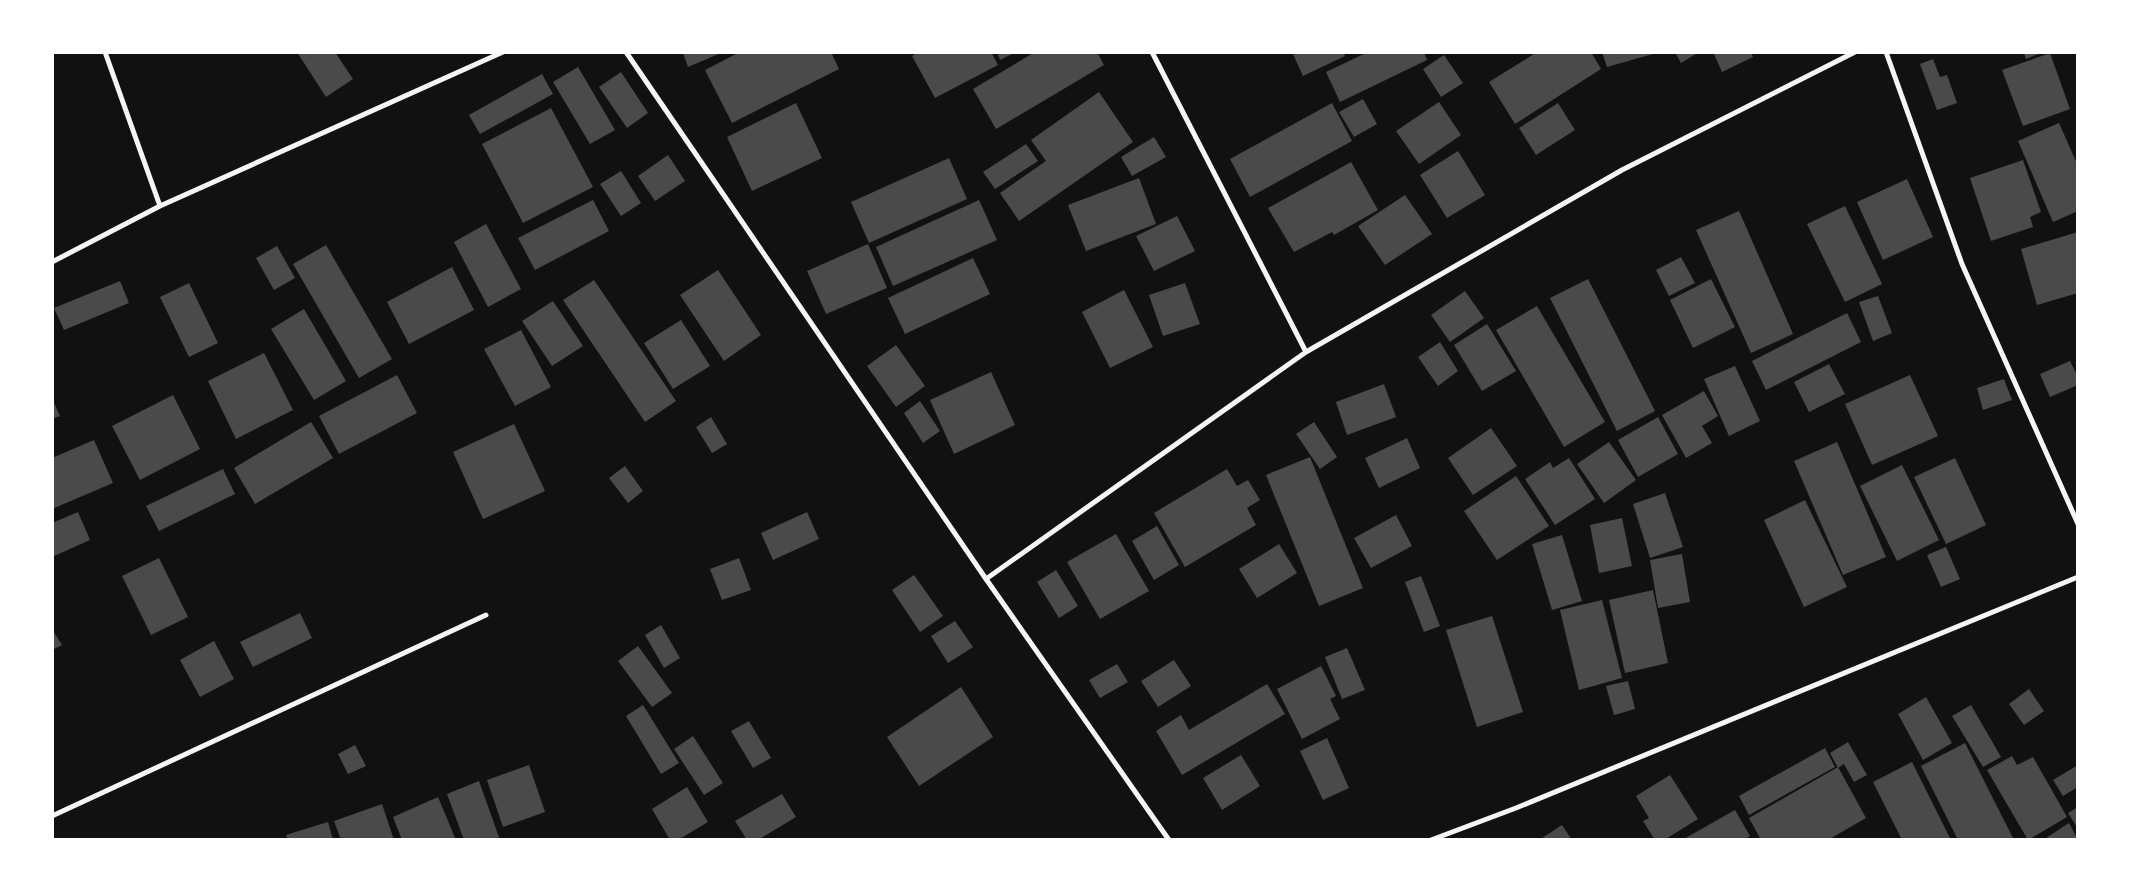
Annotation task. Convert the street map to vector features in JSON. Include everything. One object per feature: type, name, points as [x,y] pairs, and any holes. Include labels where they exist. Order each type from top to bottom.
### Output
[{"type":"street","points":[[105,52],[160,206]]},
{"type":"street","points":[[52,262],[160,206],[502,52]]},
{"type":"street","points":[[626,52],[986,579],[1169,840]]},
{"type":"street","points":[[1152,52],[1306,352]]},
{"type":"street","points":[[986,579],[1306,352],[1622,170],[1855,52]]},
{"type":"street","points":[[1886,52],[1962,264],[2078,524]]},
{"type":"street","points":[[1431,840],[1525,804],[2078,577]]},
{"type":"street","points":[[52,816],[486,615]]},
{"type":"building","points":[[297,52],[335,52],[353,79],[326,97]]},
{"type":"building","points":[[740,52],[831,52],[839,69],[732,123],[705,70]]},
{"type":"building","points":[[918,52],[991,52],[998,65],[935,98],[912,56]]},
{"type":"building","points":[[997,52],[1016,52],[1000,60]]},
{"type":"building","points":[[1035,52],[1097,52],[1104,65],[996,129],[973,89]]},
{"type":"building","points":[[1292,52],[1343,52],[1345,56],[1303,76]]},
{"type":"building","points":[[1368,52],[1424,52],[1427,60],[1340,102],[1326,72]]},
{"type":"building","points":[[1537,52],[1591,52],[1601,69],[1515,124],[1489,82]]},
{"type":"building","points":[[1602,52],[1652,52],[1653,54],[1607,67]]},
{"type":"building","points":[[1675,52],[1699,52],[1681,63]]},
{"type":"building","points":[[1713,52],[1751,52],[1753,57],[1722,72]]},
{"type":"building","points":[[683,53],[721,53],[688,67]]},
{"type":"building","points":[[2024,53],[2041,53],[2026,59]]},
{"type":"building","points":[[2050,53],[2070,109],[2023,126],[2002,70]]},
{"type":"building","points":[[1444,55],[1463,83],[1441,97],[1423,69]]},
{"type":"building","points":[[1933,59],[1940,77],[1947,75],[1957,103],[1937,110],[1920,64]]},
{"type":"building","points":[[578,67],[615,130],[590,144],[553,82]]},
{"type":"building","points":[[621,72],[648,113],[627,128],[599,87]]},
{"type":"building","points":[[542,74],[553,94],[480,134],[469,115]]},
{"type":"building","points":[[1099,92],[1133,142],[1019,221],[1000,193],[1046,161],[1031,140]]},
{"type":"building","points":[[1363,99],[1377,124],[1354,137],[1339,112]]},
{"type":"building","points":[[1439,102],[1461,135],[1419,164],[1396,131]]},
{"type":"building","points":[[796,103],[822,158],[752,191],[727,137]]},
{"type":"building","points":[[1332,103],[1352,141],[1250,197],[1230,159]]},
{"type":"building","points":[[1558,103],[1575,130],[1536,155],[1519,128]]},
{"type":"building","points":[[551,108],[593,187],[523,223],[482,144]]},
{"type":"building","points":[[2059,123],[2078,166],[2078,211],[2053,222],[2018,141]]},
{"type":"building","points":[[1154,137],[1166,157],[1132,176],[1121,157]]},
{"type":"building","points":[[1026,144],[1038,161],[995,189],[983,172]]},
{"type":"building","points":[[1458,151],[1485,195],[1447,218],[1420,175]]},
{"type":"building","points":[[668,155],[685,181],[655,201],[638,176]]},
{"type":"building","points":[[949,158],[967,199],[869,243],[851,202]]},
{"type":"building","points":[[2023,160],[2041,212],[2030,217],[2033,227],[1991,241],[1970,178]]},
{"type":"building","points":[[1351,162],[1378,210],[1334,235],[1332,232],[1294,252],[1268,208]]},
{"type":"building","points":[[621,171],[641,203],[621,216],[600,184]]},
{"type":"building","points":[[1139,178],[1156,224],[1086,251],[1068,205]]},
{"type":"building","points":[[1907,179],[1933,237],[1883,260],[1857,202]]},
{"type":"building","points":[[1405,195],[1432,234],[1385,265],[1358,226]]},
{"type":"building","points":[[593,200],[609,231],[535,270],[518,238]]},
{"type":"building","points":[[979,200],[997,240],[893,286],[876,247]]},
{"type":"building","points":[[1845,206],[1882,284],[1845,302],[1807,224]]},
{"type":"building","points":[[1739,211],[1793,334],[1751,353],[1696,230]]},
{"type":"building","points":[[1177,216],[1195,251],[1154,271],[1136,236]]},
{"type":"building","points":[[486,224],[521,289],[488,307],[454,242]]},
{"type":"building","points":[[2078,232],[2078,293],[2037,305],[2021,249]]},
{"type":"building","points":[[868,244],[887,288],[826,314],[807,271]]},
{"type":"building","points":[[326,245],[392,359],[359,378],[293,264]]},
{"type":"building","points":[[277,246],[295,278],[274,290],[256,258]]},
{"type":"building","points":[[1681,257],[1695,283],[1669,296],[1656,270]]},
{"type":"building","points":[[973,258],[990,294],[905,334],[888,298]]},
{"type":"building","points":[[452,267],[474,310],[409,344],[387,302]]},
{"type":"building","points":[[718,270],[761,335],[724,361],[680,295]]},
{"type":"building","points":[[1588,279],[1655,411],[1617,431],[1550,298]]},
{"type":"building","points":[[1711,279],[1735,327],[1693,348],[1670,300]]},
{"type":"building","points":[[594,280],[676,401],[645,422],[563,300]]},
{"type":"building","points":[[120,281],[129,303],[64,330],[54,308]]},
{"type":"building","points":[[189,283],[218,343],[189,357],[160,297]]},
{"type":"building","points":[[1185,283],[1200,324],[1163,336],[1149,295]]},
{"type":"building","points":[[1124,290],[1153,347],[1110,368],[1082,312]]},
{"type":"building","points":[[1465,291],[1484,318],[1450,342],[1431,315]]},
{"type":"building","points":[[1878,296],[1892,333],[1873,341],[1859,302]]},
{"type":"building","points":[[553,301],[583,346],[552,366],[522,321]]},
{"type":"building","points":[[1537,306],[1605,422],[1564,447],[1496,330]]},
{"type":"building","points":[[304,309],[346,381],[314,400],[271,329]]},
{"type":"building","points":[[1847,313],[1861,342],[1766,390],[1752,361]]},
{"type":"building","points":[[681,320],[710,366],[673,389],[644,343]]},
{"type":"building","points":[[1487,324],[1516,371],[1482,391],[1454,345]]},
{"type":"building","points":[[521,330],[551,387],[515,406],[484,349]]},
{"type":"building","points":[[1440,342],[1458,371],[1438,386],[1418,357]]},
{"type":"building","points":[[896,345],[925,386],[896,407],[867,366]]},
{"type":"building","points":[[264,353],[293,410],[236,439],[208,381]]},
{"type":"building","points":[[2070,361],[2078,377],[2078,385],[2050,397],[2040,374]]},
{"type":"building","points":[[1829,364],[1845,394],[1809,412],[1794,382]]},
{"type":"building","points":[[1735,366],[1760,421],[1729,436],[1704,379]]},
{"type":"building","points":[[991,372],[1015,425],[954,454],[930,400]]},
{"type":"building","points":[[397,375],[417,413],[339,454],[319,416]]},
{"type":"building","points":[[1910,375],[1938,436],[1872,465],[1845,404]]},
{"type":"building","points":[[2004,379],[2012,400],[1983,410],[1977,388]]},
{"type":"building","points":[[1384,384],[1396,417],[1347,435],[1336,402]]},
{"type":"building","points":[[1704,391],[1718,416],[1702,426],[1712,443],[1686,458],[1662,415]]},
{"type":"building","points":[[173,395],[200,449],[140,480],[112,426]]},
{"type":"building","points":[[52,398],[60,416],[52,419]]},
{"type":"building","points":[[920,401],[940,431],[923,443],[904,413]]},
{"type":"building","points":[[711,417],[727,444],[712,453],[696,427]]},
{"type":"building","points":[[1658,417],[1678,454],[1638,477],[1618,440]]},
{"type":"building","points":[[311,422],[333,458],[255,504],[234,468]]},
{"type":"building","points":[[1314,422],[1337,457],[1320,469],[1296,434]]},
{"type":"building","points":[[514,424],[545,491],[483,519],[453,452]]},
{"type":"building","points":[[1491,428],[1517,466],[1473,495],[1448,458]]},
{"type":"building","points":[[1407,438],[1420,468],[1379,488],[1365,458]]},
{"type":"building","points":[[94,440],[113,483],[52,509],[52,458]]},
{"type":"building","points":[[1609,442],[1636,480],[1604,503],[1577,464]]},
{"type":"building","points":[[1837,442],[1886,557],[1843,575],[1794,461]]},
{"type":"building","points":[[1310,457],[1363,588],[1319,606],[1266,475]]},
{"type":"building","points":[[1569,458],[1595,499],[1555,525],[1525,479],[1550,462],[1553,468]]},
{"type":"building","points":[[1955,458],[1986,525],[1946,544],[1914,477]]},
{"type":"building","points":[[1902,465],[1939,540],[1897,561],[1860,486]]},
{"type":"building","points":[[625,466],[643,491],[628,503],[609,478]]},
{"type":"building","points":[[223,469],[235,494],[159,531],[146,506]]},
{"type":"building","points":[[1227,469],[1237,486],[1248,480],[1260,500],[1247,508],[1256,525],[1185,567],[1154,513]]},
{"type":"building","points":[[1516,476],[1549,526],[1497,560],[1464,511]]},
{"type":"building","points":[[1665,493],[1683,547],[1650,558],[1633,504]]},
{"type":"building","points":[[1805,500],[1847,587],[1804,607],[1764,520]]},
{"type":"building","points":[[78,512],[90,540],[52,557],[52,523]]},
{"type":"building","points":[[807,512],[819,539],[773,560],[761,533]]},
{"type":"building","points":[[1396,515],[1412,546],[1371,568],[1354,538]]},
{"type":"building","points":[[1622,518],[1632,566],[1599,573],[1590,525]]},
{"type":"building","points":[[1157,526],[1179,565],[1154,580],[1132,541]]},
{"type":"building","points":[[1116,534],[1149,591],[1100,619],[1067,562]]},
{"type":"building","points":[[1562,535],[1582,601],[1552,610],[1532,544]]},
{"type":"building","points":[[1279,544],[1297,573],[1257,598],[1239,569]]},
{"type":"building","points":[[1946,547],[1960,579],[1941,587],[1927,555]]},
{"type":"building","points":[[1682,554],[1690,602],[1658,608],[1650,560]]},
{"type":"building","points":[[159,558],[188,617],[151,635],[122,576]]},
{"type":"building","points":[[739,558],[751,590],[722,600],[710,569]]},
{"type":"building","points":[[1056,570],[1078,606],[1059,618],[1037,582]]},
{"type":"building","points":[[914,575],[943,616],[920,632],[892,590]]},
{"type":"building","points":[[1421,576],[1440,626],[1424,632],[1405,582]]},
{"type":"building","points":[[1653,590],[1668,663],[1625,673],[1609,600]]},
{"type":"building","points":[[1602,600],[1622,678],[1579,690],[1560,610]]},
{"type":"building","points":[[300,613],[312,638],[253,667],[240,642]]},
{"type":"building","points":[[1492,616],[1523,712],[1477,727],[1446,630]]},
{"type":"building","points":[[955,621],[973,647],[948,663],[931,636]]},
{"type":"building","points":[[661,625],[680,658],[664,668],[645,635]]},
{"type":"building","points":[[52,629],[62,645],[52,650]]},
{"type":"building","points":[[214,641],[234,679],[200,697],[180,660]]},
{"type":"building","points":[[638,646],[672,693],[652,707],[618,661]]},
{"type":"building","points":[[1347,648],[1365,690],[1342,699],[1325,657]]},
{"type":"building","points":[[1174,660],[1191,686],[1158,707],[1141,681]]},
{"type":"building","points":[[1117,664],[1128,682],[1100,698],[1089,680]]},
{"type":"building","points":[[1321,666],[1336,696],[1330,699],[1340,719],[1302,739],[1277,689]]},
{"type":"building","points":[[1628,681],[1635,709],[1614,715],[1606,686]]},
{"type":"building","points":[[1267,684],[1285,714],[1182,775],[1156,731],[1181,715],[1189,730]]},
{"type":"building","points":[[961,687],[993,737],[919,786],[887,737]]},
{"type":"building","points":[[2029,689],[2044,711],[2024,725],[2009,704]]},
{"type":"building","points":[[1926,697],[1952,743],[1923,760],[1898,714]]},
{"type":"building","points":[[643,705],[679,763],[661,774],[626,716]]},
{"type":"building","points":[[1971,705],[2001,757],[1983,767],[1952,716]]},
{"type":"building","points":[[749,721],[771,758],[753,768],[731,731]]},
{"type":"building","points":[[693,736],[723,783],[704,795],[674,749]]},
{"type":"building","points":[[1327,738],[1349,788],[1323,800],[1300,751]]},
{"type":"building","points":[[1848,742],[1867,775],[1854,782],[1844,764],[1838,768],[1830,753]]},
{"type":"building","points":[[1965,743],[2014,840],[1958,840],[1921,766]]},
{"type":"building","points":[[355,745],[366,766],[348,774],[338,754]]},
{"type":"building","points":[[1825,748],[1835,767],[1749,815],[1739,796]]},
{"type":"building","points":[[1241,755],[1260,786],[1222,810],[1203,778]]},
{"type":"building","points":[[2012,756],[2017,765],[2033,757],[2067,817],[2028,840],[1987,770]]},
{"type":"building","points":[[1912,762],[1951,840],[1902,840],[1873,782]]},
{"type":"building","points":[[529,765],[545,812],[503,827],[487,780]]},
{"type":"building","points":[[2078,765],[2078,787],[2063,796],[2053,780]]},
{"type":"building","points":[[1838,767],[1866,818],[1828,840],[1761,840],[1749,818]]},
{"type":"building","points":[[1670,775],[1698,819],[1664,840],[1655,840],[1643,821],[1649,818],[1636,796]]},
{"type":"building","points":[[479,781],[500,840],[464,840],[447,794]]},
{"type":"building","points":[[687,787],[708,822],[678,840],[670,840],[652,809]]},
{"type":"building","points":[[782,794],[796,817],[758,840],[747,840],[735,821]]},
{"type":"building","points":[[438,797],[456,840],[402,840],[393,817]]},
{"type":"building","points":[[382,804],[394,840],[341,840],[334,821]]},
{"type":"building","points":[[2078,807],[2078,829],[2068,813]]},
{"type":"building","points":[[1735,810],[1750,836],[1744,840],[1682,840]]},
{"type":"building","points":[[328,822],[333,840],[288,840],[286,835]]},
{"type":"building","points":[[2069,823],[2078,840],[2043,840]]},
{"type":"building","points":[[1562,825],[1572,840],[1539,840]]}]
